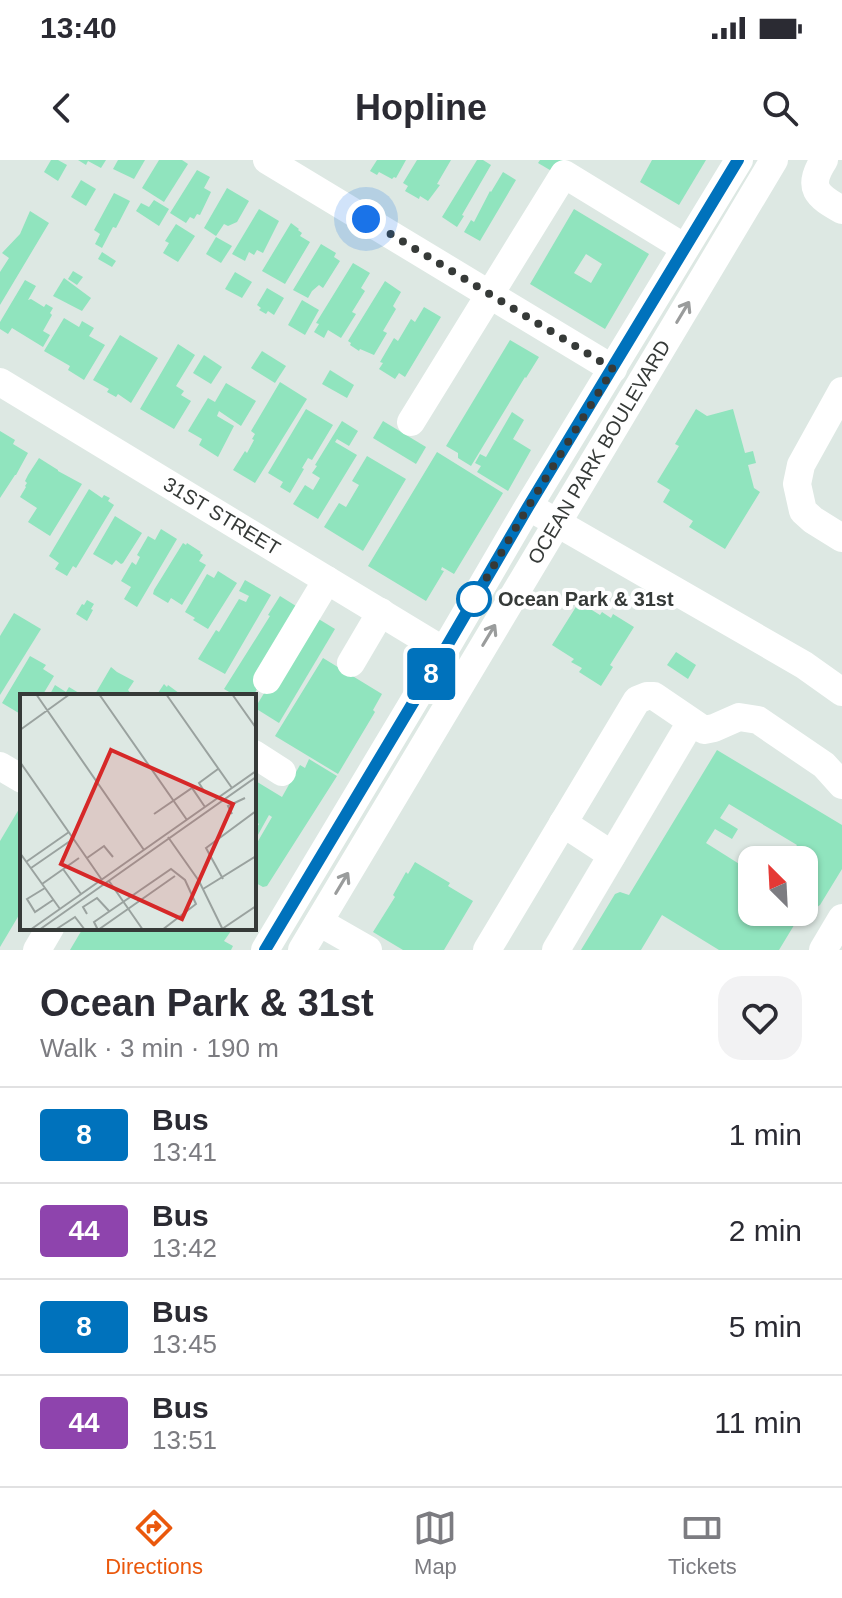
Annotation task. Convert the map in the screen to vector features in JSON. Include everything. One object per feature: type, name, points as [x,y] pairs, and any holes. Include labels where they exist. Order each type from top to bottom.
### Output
[{"type":"street","points":[[267,160],[613,369]]},
{"type":"street","name":"OCEAN PARK BOULEVARD","points":[[265,934],[444,651],[739,160]]},
{"type":"street","name":"OCEAN PARK BOULEVARD","points":[[302,950],[774,160]]},
{"type":"street","points":[[824,160],[814,181],[816,188],[819,195],[842,210]]},
{"type":"street","points":[[411,422],[564,174],[685,248]]},
{"type":"street","name":"31ST STREET","points":[[0,382],[444,651]]},
{"type":"street","points":[[842,391],[801,465],[797,484],[803,511],[842,538]]},
{"type":"street","points":[[528,507],[804,665],[842,692]]},
{"type":"street","points":[[267,680],[327,580]]},
{"type":"street","points":[[351,663],[381,612]]},
{"type":"street","points":[[487,950],[637,700],[654,696],[704,730],[739,717],[758,720],[824,765],[842,785]]},
{"type":"street","points":[[556,950],[691,722]]},
{"type":"street","points":[[256,755],[282,772]]},
{"type":"street","points":[[563,823],[612,855]]},
{"type":"street","points":[[823,950],[842,918]]},
{"type":"street","points":[[319,922],[368,950]]},
{"type":"street","points":[[37,950],[49,930]]},
{"type":"building","points":[[51,160],[67,165],[58,181],[44,172]]},
{"type":"building","points":[[78,160],[106,160],[101,168]]},
{"type":"building","points":[[118,160],[145,160],[134,179],[113,169]]},
{"type":"building","points":[[159,160],[182,160],[188,164],[164,202],[142,188]]},
{"type":"building","points":[[377,160],[406,160],[396,178],[392,179],[370,171]]},
{"type":"building","points":[[417,160],[451,160],[437,184],[440,185],[428,201],[405,191],[408,186],[403,183]]},
{"type":"building","points":[[477,160],[491,165],[457,227],[442,217]]},
{"type":"building","points":[[540,160],[563,160],[555,173],[538,163]]},
{"type":"building","points":[[652,160],[706,160],[679,205],[640,182]]},
{"type":"building","points":[[197,170],[210,177],[204,188],[211,192],[200,215],[197,214],[194,219],[190,217],[186,223],[170,213]]},
{"type":"building","points":[[503,172],[516,180],[480,241],[464,232],[471,220],[474,222]]},
{"type":"building","points":[[81,180],[96,189],[86,206],[71,197]]},
{"type":"building","points":[[227,188],[249,201],[237,222],[228,226],[224,224],[216,236],[204,228]]},
{"type":"building","points":[[114,193],[130,201],[102,248],[95,244],[100,234],[94,230]]},
{"type":"building","points":[[154,200],[169,209],[159,226],[136,211],[141,203],[149,207]]},
{"type":"building","points":[[259,209],[279,221],[263,253],[257,250],[254,255],[249,252],[245,261],[232,254]]},
{"type":"building","points":[[574,209],[649,254],[605,329],[530,284]],"holes":[[[586,254],[602,264],[591,283],[574,273]]]},
{"type":"building","points":[[30,211],[49,223],[0,305],[0,272],[9,258],[2,253],[20,234]]},
{"type":"building","points":[[291,223],[302,233],[300,236],[310,242],[285,284],[262,271]]},
{"type":"building","points":[[176,224],[195,236],[178,262],[163,253],[169,243],[165,241]]},
{"type":"building","points":[[216,237],[232,246],[221,263],[206,254]]},
{"type":"building","points":[[321,244],[336,253],[334,257],[340,261],[323,288],[319,285],[308,298],[293,290]]},
{"type":"building","points":[[102,252],[116,261],[112,267],[98,259]]},
{"type":"building","points":[[353,263],[370,273],[361,288],[365,291],[352,312],[356,314],[341,338],[328,330],[324,338],[314,332],[319,324],[316,323]]},
{"type":"building","points":[[73,271],[83,277],[77,285],[68,279]]},
{"type":"building","points":[[235,272],[252,282],[242,298],[225,289]]},
{"type":"building","points":[[64,278],[91,298],[82,311],[53,296]]},
{"type":"building","points":[[25,280],[36,286],[28,300],[53,308],[43,331],[50,335],[43,347],[12,328],[8,334],[0,329],[0,322]]},
{"type":"building","points":[[385,281],[401,292],[393,306],[396,309],[383,331],[387,333],[374,355],[359,351],[348,341]]},
{"type":"building","points":[[267,288],[284,298],[274,315],[259,310],[261,308],[257,305]]},
{"type":"building","points":[[302,300],[319,310],[305,335],[288,325]]},
{"type":"building","points":[[424,307],[441,317],[405,377],[399,373],[395,379],[379,369],[383,363],[380,362],[394,338],[398,341],[411,319],[415,322]]},
{"type":"building","points":[[64,318],[79,327],[82,321],[94,328],[89,336],[105,345],[84,380],[68,370],[70,366],[44,351]]},
{"type":"building","points":[[120,335],[158,358],[131,403],[118,394],[116,397],[107,392],[109,389],[93,380]]},
{"type":"building","points":[[510,340],[539,357],[471,466],[446,446]]},
{"type":"building","points":[[178,344],[195,355],[176,386],[184,391],[181,395],[191,401],[174,429],[140,409]]},
{"type":"building","points":[[262,351],[286,366],[275,383],[251,368]]},
{"type":"building","points":[[204,355],[222,367],[211,384],[193,373]]},
{"type":"building","points":[[330,370],[354,385],[347,398],[322,384]]},
{"type":"building","points":[[280,382],[307,399],[255,483],[233,470],[254,440],[255,434],[251,431]]},
{"type":"building","points":[[226,383],[256,401],[241,426],[219,411],[217,416],[234,426],[218,457],[199,445],[202,439],[188,431],[208,398],[215,402]]},
{"type":"building","points":[[306,409],[333,425],[312,460],[308,458],[290,493],[280,487],[283,482],[268,473]]},
{"type":"building","points":[[696,409],[707,416],[733,409],[745,453],[753,451],[756,463],[748,465],[754,488],[760,492],[725,549],[689,527],[693,521],[663,502],[670,490],[657,482],[679,446],[675,444]]},
{"type":"building","points":[[512,412],[524,420],[513,439],[531,450],[508,491],[477,472],[481,466],[475,463],[480,454],[486,457]]},
{"type":"building","points":[[342,421],[358,431],[349,446],[337,439],[335,442],[357,455],[318,519],[293,504],[305,485],[313,490],[320,478],[312,473],[315,465]]},
{"type":"building","points":[[383,421],[426,447],[416,464],[373,438]]},
{"type":"building","points":[[0,431],[28,453],[0,498]]},
{"type":"building","points":[[437,452],[503,493],[454,574],[442,567],[444,571],[426,601],[368,566]]},
{"type":"building","points":[[367,456],[406,479],[363,551],[324,527],[339,503],[346,507],[359,485],[352,481]]},
{"type":"building","points":[[39,458],[82,484],[50,536],[28,522],[37,508],[20,497],[26,487],[25,481]]},
{"type":"building","points":[[89,489],[102,498],[104,495],[110,498],[108,501],[114,505],[76,568],[73,566],[67,576],[55,569],[59,563],[49,556]]},
{"type":"building","points":[[115,516],[142,533],[123,563],[116,560],[112,565],[93,554]]},
{"type":"building","points":[[161,529],[177,539],[137,607],[124,599],[131,587],[121,581],[132,562],[136,565],[140,557],[137,555],[148,536],[155,540]]},
{"type":"building","points":[[183,543],[201,552],[203,555],[199,561],[206,565],[182,605],[171,598],[168,603],[153,594]]},
{"type":"building","points":[[218,571],[237,583],[208,629],[185,612],[207,574],[214,578]]},
{"type":"building","points":[[245,580],[271,595],[225,674],[198,659],[239,599],[246,602],[249,596],[239,591]]},
{"type":"building","points":[[280,596],[304,611],[254,694],[233,694],[224,689]]},
{"type":"building","points":[[87,600],[94,604],[87,621],[76,614]]},
{"type":"building","points":[[579,602],[600,615],[602,612],[611,618],[613,614],[634,627],[601,686],[579,672],[582,668],[571,662],[574,659],[552,645]]},
{"type":"building","points":[[14,613],[41,629],[0,695],[0,636]]},
{"type":"building","points":[[312,615],[335,629],[279,723],[256,706]]},
{"type":"building","points":[[676,652],[696,665],[688,679],[667,665]]},
{"type":"building","points":[[30,656],[46,665],[43,669],[54,676],[43,694],[20,694],[20,714],[2,703]]},
{"type":"building","points":[[323,658],[382,694],[373,710],[375,712],[338,774],[275,736]]},
{"type":"building","points":[[111,667],[134,681],[128,690],[131,694],[95,694]]},
{"type":"building","points":[[164,684],[180,694],[157,694]]},
{"type":"building","points":[[55,685],[66,692],[69,687],[81,694],[50,694]]},
{"type":"building","points":[[717,750],[842,825],[842,869],[818,906],[818,846],[796,846],[729,804],[720,818],[738,829],[732,839],[715,829],[706,843],[738,863],[738,926],[794,926],[779,950],[719,950],[662,915],[641,950],[581,950],[615,894],[629,895]]},
{"type":"building","points":[[309,759],[337,776],[267,886],[263,887],[256,883],[256,845],[272,817],[269,815],[256,838],[259,824],[256,822],[256,781],[282,797],[300,765],[305,768]]},
{"type":"building","points":[[20,807],[20,913],[0,947],[0,841]]},
{"type":"building","points":[[415,862],[473,901],[444,950],[403,950],[373,932],[395,897],[393,895],[406,872],[408,874]]},
{"type":"building","points":[[82,930],[229,930],[224,941],[233,946],[231,950],[70,950]]},
{"type":"bus line","name":"8","points":[[265,950],[738,160]]},
{"type":"place","name":"Ocean Park & 31st","points":[[474,599]]},
{"type":"route","points":[[366,219],[613,369],[472,603],[474,599]]}]
